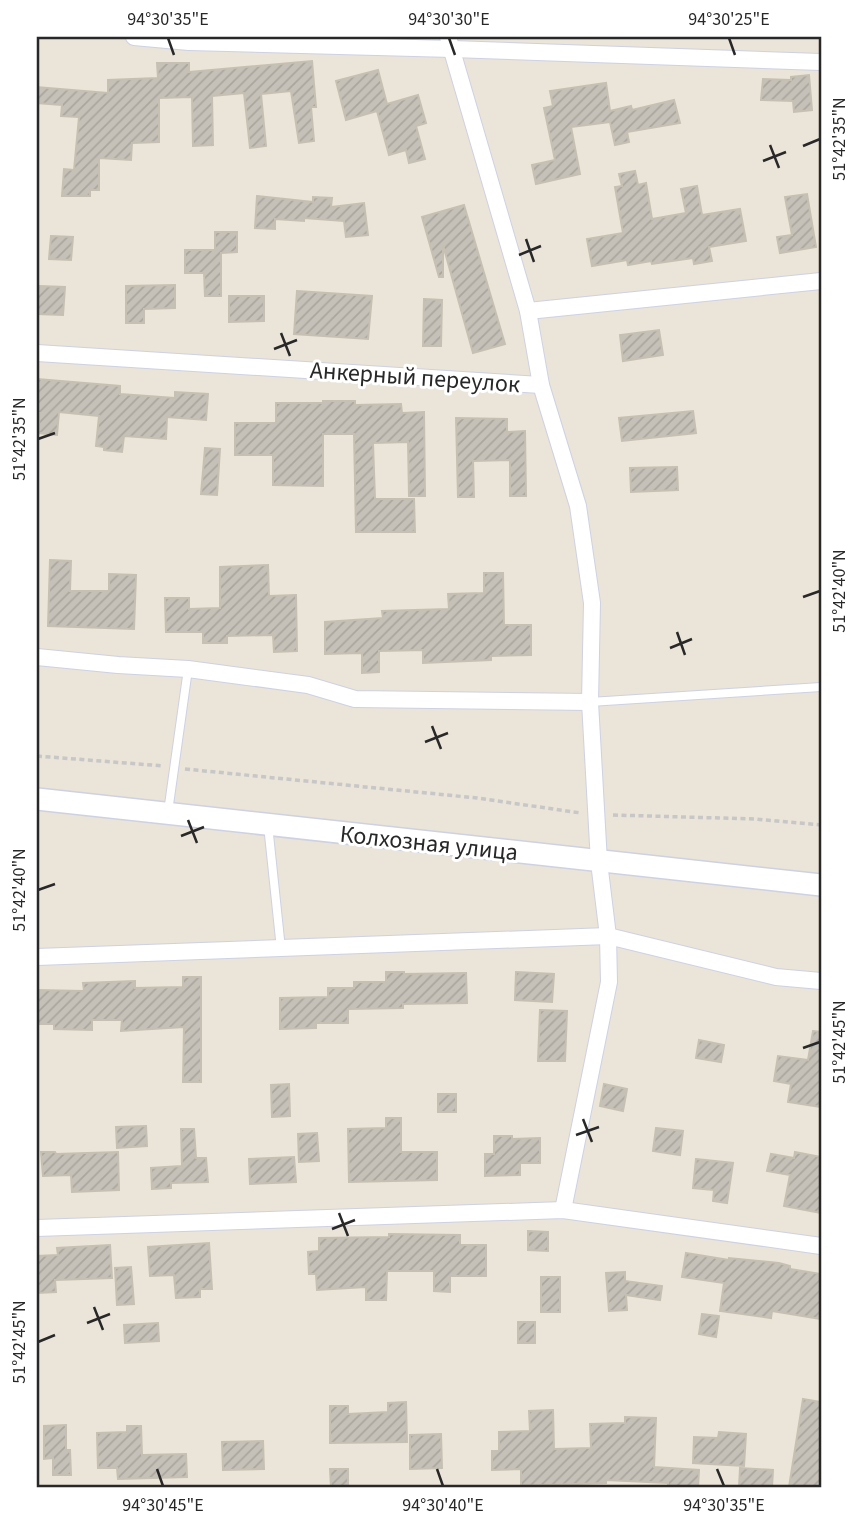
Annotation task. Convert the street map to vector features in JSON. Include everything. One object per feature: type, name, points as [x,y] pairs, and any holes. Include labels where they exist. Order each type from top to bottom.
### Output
[{"type":"main road","name":"Колхозная улица","points":[[37,799],[821,885]]},
{"type":"street","points":[[134,37],[189,42],[450,43],[821,62]]},
{"type":"street","points":[[450,43],[528,311],[541,386],[578,506],[592,603],[590,702],[598,862],[608,936],[609,982],[563,1210]]},
{"type":"street","points":[[528,311],[821,281]]},
{"type":"street","name":"Анкерный переулок","points":[[37,353],[541,386]]},
{"type":"street","points":[[37,657],[188,669],[308,685],[355,699],[590,702]]},
{"type":"street","points":[[37,957],[608,936],[776,977],[821,981]]},
{"type":"street","points":[[37,1228],[563,1210],[821,1246]]},
{"type":"lane","points":[[168,813],[188,669]]},
{"type":"lane","points":[[590,702],[821,687]]},
{"type":"lane","points":[[268,825],[281,949]]},
{"type":"path","points":[[37,756],[477,798],[596,815],[755,818],[821,825]]},
{"type":"building","points":[[312,61],[316,107],[311,107],[314,141],[299,143],[291,91],[261,94],[266,146],[250,148],[244,93],[212,96],[213,145],[193,146],[192,97],[159,98],[159,142],[132,143],[131,160],[99,158],[99,190],[90,190],[90,196],[62,196],[64,169],[74,170],[79,117],[61,116],[62,105],[37,103],[37,87],[108,93],[108,80],[158,78],[157,63],[189,63],[189,72]]},
{"type":"building","points":[[378,70],[387,104],[418,95],[426,123],[416,126],[425,159],[409,163],[406,150],[389,155],[377,111],[346,120],[336,81]]},
{"type":"building","points":[[809,75],[812,110],[794,112],[793,101],[761,100],[763,79],[791,80],[791,77]]},
{"type":"building","points":[[606,83],[610,111],[631,106],[632,110],[674,100],[680,123],[627,132],[629,142],[615,145],[610,122],[571,127],[580,174],[536,184],[532,165],[555,160],[544,108],[553,106],[550,91]]},
{"type":"building","points":[[635,171],[638,185],[646,183],[652,219],[686,213],[681,189],[697,186],[702,215],[740,209],[746,241],[709,247],[712,261],[694,264],[693,258],[628,265],[627,260],[592,266],[587,239],[623,233],[615,187],[622,186],[619,174]]},
{"type":"building","points":[[807,194],[816,247],[780,253],[777,237],[792,235],[785,197]]},
{"type":"building","points":[[257,196],[313,202],[313,197],[332,198],[331,207],[364,203],[368,235],[346,237],[344,221],[304,218],[304,221],[275,219],[275,229],[255,228]]},
{"type":"building","points":[[464,205],[505,344],[473,353],[443,245],[443,277],[439,277],[422,217]]},
{"type":"building","points":[[215,232],[237,232],[237,252],[221,253],[221,296],[205,296],[204,273],[185,273],[185,250],[215,250]]},
{"type":"building","points":[[51,236],[73,237],[71,260],[49,259]]},
{"type":"building","points":[[175,285],[175,308],[144,309],[144,323],[126,323],[126,286]]},
{"type":"building","points":[[39,286],[65,287],[63,315],[37,314]]},
{"type":"building","points":[[297,291],[372,296],[368,339],[294,334]]},
{"type":"building","points":[[229,296],[264,296],[264,321],[229,322]]},
{"type":"building","points":[[424,299],[442,300],[441,346],[423,346]]},
{"type":"building","points":[[659,330],[663,355],[623,361],[620,335]]},
{"type":"building","points":[[37,379],[120,386],[120,394],[175,398],[175,392],[208,394],[206,420],[167,417],[166,439],[124,436],[122,452],[104,450],[104,447],[96,446],[99,416],[59,412],[57,435],[38,433],[40,413],[37,413]]},
{"type":"building","points":[[355,401],[355,405],[401,404],[402,413],[424,412],[425,496],[409,496],[408,442],[373,443],[375,499],[414,499],[415,532],[356,532],[354,434],[323,434],[323,486],[273,485],[273,455],[235,455],[235,423],[276,423],[276,403]]},
{"type":"building","points":[[693,411],[696,433],[622,441],[619,418]]},
{"type":"building","points":[[456,418],[507,419],[507,432],[525,431],[526,496],[510,496],[510,460],[473,461],[474,497],[458,497]]},
{"type":"building","points":[[205,448],[220,449],[217,495],[201,494]]},
{"type":"building","points":[[677,467],[678,490],[631,492],[630,468]]},
{"type":"building","points":[[50,560],[71,561],[70,591],[109,591],[109,574],[136,575],[134,629],[48,626]]},
{"type":"building","points":[[268,565],[269,596],[296,595],[297,651],[274,652],[273,635],[227,636],[227,643],[203,643],[203,632],[166,632],[165,598],[189,598],[189,609],[220,608],[220,567]]},
{"type":"building","points":[[484,573],[503,573],[504,625],[531,625],[531,655],[423,663],[423,650],[379,651],[379,672],[362,673],[362,653],[325,654],[325,622],[383,618],[382,611],[449,609],[448,594],[484,593]]},
{"type":"building","points":[[386,972],[466,973],[467,1003],[403,1004],[403,1008],[348,1009],[348,1023],[316,1023],[316,1028],[280,1029],[280,998],[328,997],[328,988],[354,988],[354,982],[386,982]]},
{"type":"building","points":[[516,972],[554,974],[552,1002],[515,1000]]},
{"type":"building","points":[[183,977],[201,977],[201,1082],[183,1082],[184,1027],[121,1031],[122,1020],[92,1020],[92,1030],[54,1029],[54,1024],[37,1024],[37,990],[84,991],[83,983],[135,981],[135,988],[183,987]]},
{"type":"building","points":[[540,1010],[567,1011],[565,1061],[538,1061]]},
{"type":"building","points":[[813,1031],[821,1032],[821,1107],[788,1102],[791,1084],[774,1081],[778,1056],[808,1060]]},
{"type":"building","points":[[699,1040],[724,1045],[721,1062],[696,1058]]},
{"type":"building","points":[[289,1084],[290,1116],[272,1117],[271,1085]]},
{"type":"building","points":[[604,1084],[627,1089],[623,1111],[600,1106]]},
{"type":"building","points":[[438,1094],[456,1094],[456,1112],[438,1112]]},
{"type":"building","points":[[386,1118],[401,1118],[401,1152],[437,1152],[437,1180],[349,1182],[348,1129],[386,1128]]},
{"type":"building","points":[[146,1126],[147,1146],[117,1148],[116,1127]]},
{"type":"building","points":[[656,1128],[683,1131],[680,1155],[653,1151]]},
{"type":"building","points":[[181,1129],[194,1129],[196,1158],[206,1158],[208,1182],[171,1183],[171,1188],[152,1189],[151,1168],[182,1166]]},
{"type":"building","points":[[317,1133],[319,1161],[299,1162],[298,1134]]},
{"type":"building","points":[[494,1136],[512,1136],[512,1139],[540,1138],[540,1163],[520,1163],[520,1175],[485,1176],[485,1154],[494,1154]]},
{"type":"building","points":[[41,1152],[118,1152],[119,1190],[72,1192],[71,1175],[43,1176]]},
{"type":"building","points":[[795,1152],[821,1157],[821,1213],[784,1206],[790,1175],[767,1171],[771,1154],[794,1158]]},
{"type":"building","points":[[294,1157],[296,1182],[250,1184],[249,1159]]},
{"type":"building","points":[[696,1159],[733,1163],[727,1203],[713,1201],[714,1190],[693,1188]]},
{"type":"building","points":[[528,1231],[548,1232],[548,1251],[528,1250]]},
{"type":"building","points":[[389,1234],[460,1235],[460,1245],[486,1245],[486,1276],[450,1276],[450,1292],[434,1291],[434,1271],[387,1271],[386,1300],[366,1300],[366,1287],[317,1290],[316,1274],[309,1274],[308,1252],[319,1251],[319,1238],[389,1237]]},
{"type":"building","points":[[209,1243],[212,1289],[200,1289],[200,1297],[176,1298],[174,1275],[150,1276],[148,1247]]},
{"type":"building","points":[[110,1245],[112,1278],[55,1280],[56,1292],[37,1293],[37,1256],[58,1255],[57,1248]]},
{"type":"building","points":[[686,1253],[729,1260],[779,1263],[790,1266],[790,1269],[821,1274],[821,1319],[772,1311],[771,1318],[720,1311],[724,1283],[682,1277]]},
{"type":"building","points":[[131,1267],[134,1304],[117,1305],[115,1268]]},
{"type":"building","points":[[625,1272],[625,1281],[662,1286],[660,1300],[626,1295],[627,1310],[609,1311],[606,1273]]},
{"type":"building","points":[[541,1277],[560,1277],[560,1312],[541,1312]]},
{"type":"building","points":[[702,1314],[719,1316],[716,1337],[699,1334]]},
{"type":"building","points":[[518,1322],[535,1322],[535,1343],[518,1343]]},
{"type":"building","points":[[158,1323],[159,1341],[125,1343],[124,1325]]},
{"type":"building","points":[[803,1399],[821,1402],[821,1487],[789,1487]]},
{"type":"building","points":[[406,1402],[407,1442],[330,1443],[330,1406],[348,1406],[348,1414],[388,1412],[388,1403]]},
{"type":"building","points":[[553,1410],[554,1449],[591,1448],[590,1424],[625,1423],[625,1417],[656,1418],[654,1467],[699,1470],[698,1487],[668,1487],[668,1483],[606,1480],[606,1483],[521,1486],[521,1469],[492,1470],[492,1451],[499,1451],[499,1432],[530,1431],[529,1411]]},
{"type":"building","points":[[66,1425],[66,1450],[70,1450],[71,1475],[53,1475],[53,1458],[44,1459],[44,1426]]},
{"type":"building","points":[[127,1426],[141,1426],[142,1455],[186,1454],[187,1477],[118,1479],[117,1468],[98,1468],[97,1433],[127,1432]]},
{"type":"building","points":[[719,1432],[746,1434],[744,1466],[693,1463],[694,1437],[718,1438]]},
{"type":"building","points":[[441,1434],[442,1468],[410,1469],[410,1435]]},
{"type":"building","points":[[263,1441],[264,1469],[223,1470],[222,1442]]},
{"type":"building","points":[[740,1468],[773,1470],[772,1487],[739,1487]]},
{"type":"building","points":[[330,1469],[348,1469],[348,1487],[331,1487]]}]
